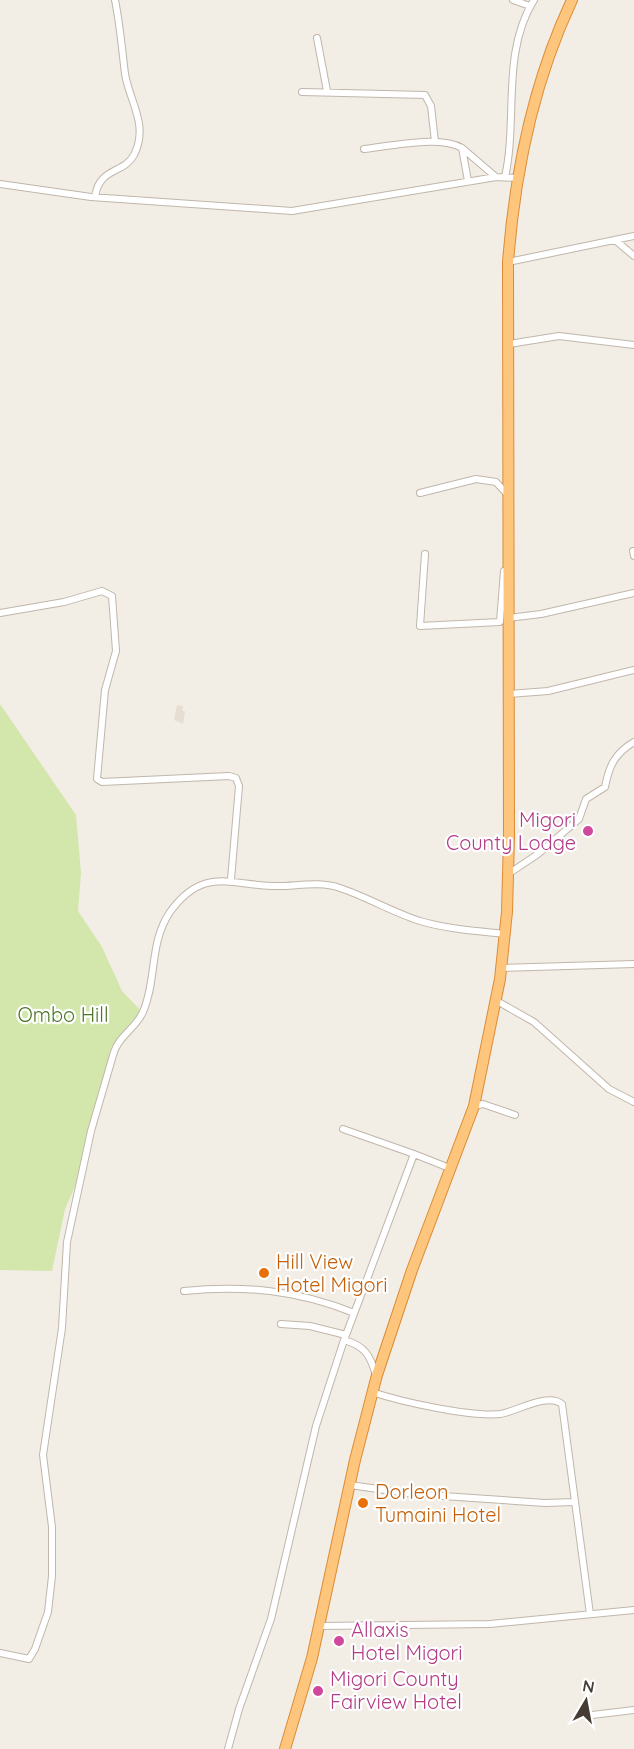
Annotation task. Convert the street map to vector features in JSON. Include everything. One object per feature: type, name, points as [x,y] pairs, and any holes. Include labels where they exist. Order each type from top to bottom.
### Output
[{"type":"highway","points":[[285,1749],[318,1626],[372,1392],[412,1270],[474,1106],[497,1001],[505,934],[508,874],[508,262],[511,177],[545,65],[572,0]]},
{"type":"street","points":[[95,197],[99,181],[132,158],[140,129],[138,111],[126,77],[115,0]]},
{"type":"street","points":[[0,184],[95,197],[301,210],[468,181],[511,177],[512,77],[520,36],[532,3],[513,0]]},
{"type":"street","points":[[317,38],[327,91]]},
{"type":"street","points":[[302,92],[425,95],[431,106],[435,142]]},
{"type":"street","points":[[364,149],[435,142],[453,143],[496,177]]},
{"type":"street","points":[[462,148],[468,181]]},
{"type":"street","points":[[508,262],[634,236]]},
{"type":"street","points":[[615,240],[634,256]]},
{"type":"street","points":[[509,344],[559,336],[634,345]]},
{"type":"street","points":[[420,493],[476,478],[496,482],[509,496],[500,622],[420,626],[425,554]]},
{"type":"street","points":[[0,613],[64,602],[102,591],[110,594],[115,609],[116,651],[105,690],[97,779],[102,782],[220,776],[236,778],[239,786],[231,879]]},
{"type":"street","points":[[507,618],[541,614],[634,592]]},
{"type":"street","points":[[509,694],[548,691],[634,670]]},
{"type":"street","points":[[508,874],[538,854],[580,817],[586,799],[605,787],[615,757],[634,742]]},
{"type":"street","points":[[0,1653],[29,1659],[35,1649],[48,1612],[52,1576],[52,1527],[43,1455],[62,1328],[67,1242],[78,1198],[84,1158],[104,1083],[116,1046],[143,1013],[163,924],[188,894],[211,882],[231,879],[271,886],[331,885],[420,921],[455,929],[505,934]]},
{"type":"street","points":[[502,968],[634,964]]},
{"type":"street","points":[[497,1001],[534,1022],[609,1089],[634,1102]]},
{"type":"street","points":[[474,1106],[483,1104],[515,1115]]},
{"type":"street","points":[[343,1130],[452,1169]]},
{"type":"street","points":[[228,1749],[239,1709],[271,1619],[316,1426],[345,1337],[414,1154]]},
{"type":"street","points":[[184,1291],[235,1288],[274,1291],[315,1299],[354,1313]]},
{"type":"street","points":[[281,1324],[310,1326],[345,1337],[366,1351],[377,1375]]},
{"type":"street","points":[[372,1392],[421,1405],[492,1414],[558,1401],[564,1411],[590,1614]]},
{"type":"street","points":[[350,1485],[413,1494],[545,1503],[574,1502]]},
{"type":"street","points":[[318,1626],[490,1624],[634,1610]]},
{"type":"street","points":[[592,1715],[634,1710]]},
{"type":"shaded area","points":[[177,705],[183,706],[182,711],[185,711],[183,724],[174,720]]},
{"type":"green space","name":"Ombo Hill","points":[[0,704],[76,815],[81,873],[78,911],[102,947],[122,991],[143,1013],[123,1037],[99,1101],[81,1173],[65,1209],[52,1271],[0,1270]]},
{"type":"place","name":"Migori County Lodge","points":[[588,831]]},
{"type":"place","name":"Hill View Hotel Migori","points":[[264,1273]]},
{"type":"place","name":"Dorleon Tumaini Hotel","points":[[363,1503]]},
{"type":"place","name":"Allaxis Hotel Migori","points":[[339,1641]]},
{"type":"place","name":"Migori County Fairview Hotel","points":[[318,1691]]}]
